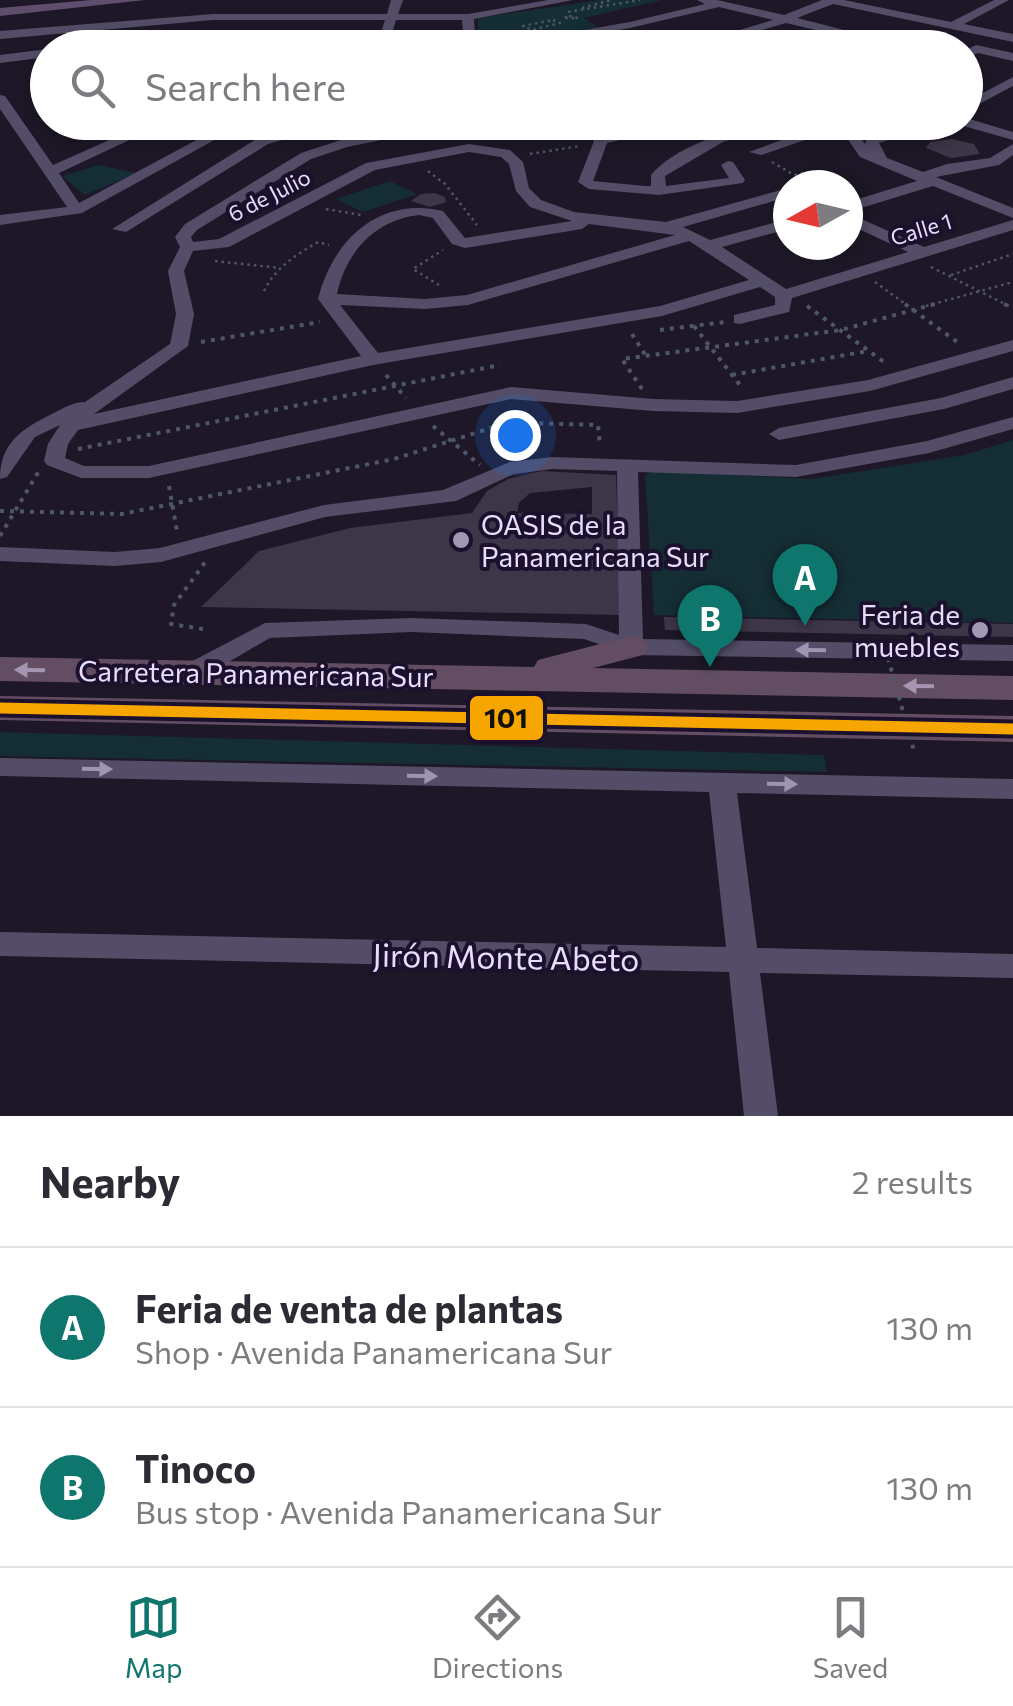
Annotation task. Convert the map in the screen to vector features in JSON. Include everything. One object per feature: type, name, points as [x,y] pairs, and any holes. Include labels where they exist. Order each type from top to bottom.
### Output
[{"type":"highway","points":[[513,678],[632,647]]},
{"type":"highway","name":"Carretera Panamericana Sur","points":[[0,669],[1013,688]]},
{"type":"highway","name":"Carretera Panamericana Sur","points":[[0,708],[1013,729]]},
{"type":"main road","points":[[0,5],[53,0]]},
{"type":"main road","points":[[0,12],[138,0]]},
{"type":"street","points":[[180,0],[181,19]]},
{"type":"street","points":[[387,30],[397,0]]},
{"type":"street","points":[[702,0],[830,30]]},
{"type":"street","points":[[749,30],[785,20],[830,0],[977,30]]},
{"type":"street","points":[[967,0],[998,2],[1013,10]]},
{"type":"street","points":[[954,25],[998,2]]},
{"type":"street","points":[[599,30],[717,4]]},
{"type":"street","points":[[47,30],[181,19],[468,17],[568,7]]},
{"type":"street","points":[[316,30],[325,16]]},
{"type":"street","points":[[468,17],[469,30]]},
{"type":"street","points":[[113,23],[120,30]]},
{"type":"street","points":[[983,31],[1013,38]]},
{"type":"street","points":[[0,35],[30,32]]},
{"type":"street","points":[[983,52],[1013,58]]},
{"type":"street","points":[[0,59],[30,55]]},
{"type":"street","points":[[983,62],[1013,70]]},
{"type":"street","points":[[983,98],[1013,81]]},
{"type":"street","points":[[0,99],[30,138]]},
{"type":"street","points":[[983,127],[1013,136]]},
{"type":"street","points":[[31,140],[78,210]]},
{"type":"street","points":[[54,170],[112,140]]},
{"type":"street","points":[[0,220],[78,210],[208,140]]},
{"type":"street","points":[[120,229],[267,140]]},
{"type":"street","name":"6 de Julio","points":[[361,140],[306,156],[191,227],[182,237],[183,252],[223,244],[371,166],[469,148],[508,155]]},
{"type":"street","points":[[597,140],[609,140]]},
{"type":"street","points":[[659,191],[658,176],[664,169],[716,140]]},
{"type":"street","points":[[756,152],[792,140]]},
{"type":"street","points":[[852,140],[885,164],[1013,212]]},
{"type":"street","points":[[872,140],[870,147],[885,164]]},
{"type":"street","points":[[600,142],[586,184],[659,191],[738,180],[728,165]]},
{"type":"street","points":[[994,162],[1013,148]]},
{"type":"street","points":[[508,155],[520,171],[519,184],[535,205],[559,214],[667,227],[708,246],[784,296]]},
{"type":"street","points":[[863,202],[926,180],[948,168],[994,162],[1013,169]]},
{"type":"street","points":[[667,227],[773,196]]},
{"type":"street","points":[[373,360],[326,299],[334,272],[380,219],[398,210],[429,210],[438,214],[458,241],[609,220]]},
{"type":"street","name":"Calle 1","points":[[740,319],[782,308],[784,296],[1013,225]]},
{"type":"street","points":[[863,226],[916,254]]},
{"type":"street","points":[[708,246],[773,228]]},
{"type":"street","points":[[326,299],[435,303],[468,300],[690,236]]},
{"type":"street","points":[[183,252],[173,274],[186,317],[179,346],[67,426],[59,459],[113,474],[166,469],[510,394],[653,406],[754,404],[902,376],[1013,346]]},
{"type":"street","points":[[67,426],[373,360],[572,330],[662,311],[760,282]]},
{"type":"street","points":[[779,434],[944,402],[1013,383]]},
{"type":"street","points":[[0,473],[28,434],[112,394]]},
{"type":"street","points":[[0,554],[115,559],[180,550],[324,511],[448,496],[510,468],[552,462],[796,472],[929,447],[1013,423]]},
{"type":"street","points":[[626,465],[632,647]]},
{"type":"street","points":[[192,672],[264,631],[411,625],[586,632],[632,647],[1013,652]]},
{"type":"street","points":[[0,767],[1013,789]]},
{"type":"street","points":[[722,783],[761,1116]]},
{"type":"street","name":"Jirón Monte Abeto","points":[[0,944],[1013,966]]},
{"type":"path","points":[[568,7],[612,0]]},
{"type":"path","points":[[568,7],[599,8],[640,0]]},
{"type":"path","points":[[588,6],[599,8]]},
{"type":"path","points":[[552,20],[563,16],[568,7]]},
{"type":"path","points":[[508,155],[600,142]]},
{"type":"path","points":[[450,185],[458,203],[486,232],[514,236]]},
{"type":"path","points":[[301,205],[380,219]]},
{"type":"path","points":[[435,303],[452,292],[413,269],[458,241]]},
{"type":"path","points":[[264,291],[280,268],[318,242],[351,249]]},
{"type":"path","points":[[183,252],[280,268]]},
{"type":"path","points":[[916,254],[949,276],[1013,308]]},
{"type":"path","points":[[949,276],[1013,254]]},
{"type":"path","points":[[859,271],[975,354]]},
{"type":"path","points":[[653,406],[622,359],[841,330],[984,294],[1013,282]]},
{"type":"path","points":[[784,296],[841,330],[902,376]]},
{"type":"path","points":[[179,346],[339,319]]},
{"type":"path","points":[[617,336],[740,319]]},
{"type":"path","points":[[694,326],[754,404]]},
{"type":"path","points":[[631,333],[646,356]]},
{"type":"path","points":[[732,375],[868,351]]},
{"type":"path","points":[[0,536],[40,469],[59,459],[500,365]]},
{"type":"path","points":[[0,511],[122,514],[394,459],[446,439],[528,423],[598,424],[602,464]]},
{"type":"path","points":[[166,469],[180,550]]},
{"type":"path","points":[[202,628],[171,624],[174,604],[221,542]]},
{"type":"path","points":[[888,658],[914,751]]},
{"type":"shaded area","points":[[600,0],[662,0],[584,18],[598,27],[580,30],[478,30],[478,18]]},
{"type":"shaded area","points":[[98,165],[137,173],[85,195],[62,176]]},
{"type":"shaded area","points":[[390,181],[417,194],[363,212],[336,199]]},
{"type":"shaded area","points":[[1013,440],[1013,623],[654,615],[645,476],[652,471],[811,479],[964,455]]},
{"type":"shaded area","points":[[0,732],[824,755],[827,772],[0,756]]},
{"type":"building","points":[[956,140],[974,144],[980,154],[951,158],[926,148],[930,142]]},
{"type":"building","points":[[421,194],[445,197],[446,202],[430,207],[411,201]]},
{"type":"building","name":"OASIS de la Panamericana Sur","points":[[541,471],[616,475],[621,615],[201,607],[259,551],[350,528],[472,513],[487,491],[508,479]],"holes":[[[592,487],[592,514],[517,513],[519,503],[530,493]]]},
{"type":"building","points":[[664,617],[1013,624],[1013,637],[665,630]]},
{"type":"transit line","name":"101","points":[[0,708],[1013,729]]},
{"type":"place","name":"OASIS de la Panamericana Sur","points":[[461,540]]},
{"type":"place","name":"Feria de venta de plantas","points":[[805,626]]},
{"type":"place","name":"Feria de muebles","points":[[980,630]]},
{"type":"place","name":"Tinoco","points":[[710,667]]}]
